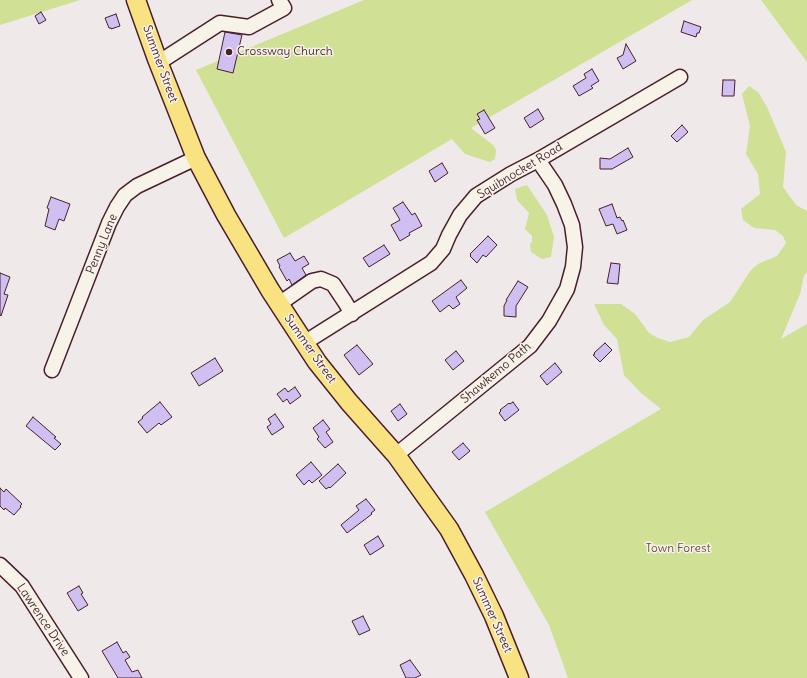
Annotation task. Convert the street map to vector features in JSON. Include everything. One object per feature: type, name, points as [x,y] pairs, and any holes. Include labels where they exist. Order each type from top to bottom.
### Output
[{"type":"main road","name":"Summer Street","points":[[136,0],[158,63],[196,158],[226,215],[279,304],[317,362],[349,402],[396,455],[449,529],[494,616],[519,678]]},
{"type":"street","points":[[158,63],[220,23],[249,27],[284,8],[279,0]]},
{"type":"street","name":"Squibnocket Road","points":[[304,343],[431,263],[443,249],[449,234],[460,215],[476,196],[511,174],[538,160],[680,77]]},
{"type":"street","name":"Penny Lane","points":[[52,370],[109,223],[117,207],[126,195],[137,186],[196,158]]},
{"type":"street","name":"Shawkemo Path","points":[[396,455],[530,346],[549,321],[567,289],[573,267],[575,247],[572,225],[555,185],[538,160]]},
{"type":"street","points":[[279,304],[312,282],[321,279],[333,284],[352,314]]},
{"type":"street","name":"Lawrence Drive","points":[[0,565],[22,586],[81,678]]},
{"type":"green space","points":[[0,0],[80,0],[0,25]]},
{"type":"green space","points":[[364,0],[692,0],[471,128],[493,145],[496,150],[495,159],[490,162],[465,154],[452,139],[284,238],[196,70]]},
{"type":"green space","points":[[761,0],[807,0],[807,62]]},
{"type":"green space","name":"Town Forest","points":[[749,86],[758,92],[767,107],[786,152],[783,187],[796,205],[807,211],[807,272],[804,276],[800,294],[781,339],[807,324],[807,678],[568,678],[549,625],[485,512],[661,409],[641,393],[624,375],[617,339],[604,325],[594,304],[621,304],[635,314],[649,333],[658,338],[670,342],[689,337],[703,320],[730,302],[751,270],[758,264],[777,256],[786,243],[783,236],[775,230],[754,228],[743,220],[741,209],[760,194],[758,174],[746,154],[750,126],[742,94]]},
{"type":"green space","points":[[527,185],[547,215],[554,237],[551,257],[542,259],[531,252],[530,244],[532,242],[532,236],[525,229],[529,213],[517,200],[515,189]]},
{"type":"building","points":[[41,12],[46,20],[39,24],[35,16]]},
{"type":"building","points":[[116,14],[120,26],[111,29],[109,28],[105,18]]},
{"type":"building","points":[[684,21],[701,27],[696,37],[681,32]]},
{"type":"building","name":"Crossway Church","points":[[225,32],[242,35],[233,73],[217,69]]},
{"type":"building","points":[[626,44],[636,61],[623,69],[617,58],[623,55]]},
{"type":"building","points":[[592,69],[599,81],[591,86],[593,88],[579,96],[573,86],[586,78],[584,74]]},
{"type":"building","points":[[723,80],[735,80],[734,96],[722,96]]},
{"type":"building","points":[[538,109],[544,119],[530,128],[524,118]]},
{"type":"building","points":[[484,110],[495,128],[485,134],[477,120],[480,119],[477,114]]},
{"type":"building","points":[[682,125],[688,132],[677,142],[671,136]]},
{"type":"building","points":[[628,148],[633,157],[612,169],[600,169],[600,158],[610,159]]},
{"type":"building","points":[[442,163],[448,173],[435,182],[429,171]]},
{"type":"building","points":[[51,197],[70,204],[64,221],[59,219],[55,230],[45,226],[49,209],[47,208]]},
{"type":"building","points":[[403,202],[412,215],[415,213],[422,226],[409,233],[410,235],[400,241],[391,225],[400,220],[393,208]]},
{"type":"building","points":[[612,204],[617,218],[620,217],[622,221],[623,220],[627,230],[617,234],[613,224],[606,226],[599,209]]},
{"type":"building","points":[[488,236],[497,245],[486,257],[483,255],[477,263],[470,256],[470,254]]},
{"type":"building","points":[[384,245],[390,254],[369,267],[363,258]]},
{"type":"building","points":[[290,253],[295,261],[304,256],[309,264],[302,268],[306,275],[292,285],[289,279],[287,281],[279,267],[280,266],[277,260]]},
{"type":"building","points":[[611,263],[620,264],[618,284],[607,283]]},
{"type":"building","points":[[0,273],[10,277],[4,294],[8,295],[1,316],[0,315]]},
{"type":"building","points":[[461,280],[467,288],[456,297],[460,304],[453,309],[449,305],[440,312],[432,301]]},
{"type":"building","points":[[518,281],[528,287],[516,306],[516,317],[504,316],[504,306],[506,300]]},
{"type":"building","points":[[605,343],[612,350],[600,362],[593,355]]},
{"type":"building","points":[[357,345],[373,364],[359,375],[344,355]]},
{"type":"building","points":[[456,351],[464,361],[453,370],[445,360]]},
{"type":"building","points":[[215,358],[223,371],[199,386],[191,373]]},
{"type":"building","points":[[555,363],[562,372],[547,385],[540,376]]},
{"type":"building","points":[[295,387],[301,396],[290,404],[287,399],[283,402],[277,394],[285,388],[288,392]]},
{"type":"building","points":[[160,402],[172,417],[161,425],[159,423],[147,433],[138,422]]},
{"type":"building","points":[[513,402],[519,410],[505,421],[499,413],[501,411],[500,410],[509,403],[510,404]]},
{"type":"building","points":[[400,404],[407,414],[398,421],[391,411]]},
{"type":"building","points":[[275,414],[284,427],[272,435],[267,427],[271,424],[268,419]]},
{"type":"building","points":[[33,417],[56,437],[54,438],[61,444],[55,450],[26,426]]},
{"type":"building","points":[[323,420],[330,429],[326,432],[333,442],[325,448],[317,439],[319,437],[313,428]]},
{"type":"building","points":[[463,443],[470,451],[459,460],[452,452]]},
{"type":"building","points":[[311,462],[322,475],[312,483],[309,480],[304,485],[296,475]]},
{"type":"building","points":[[338,464],[346,473],[330,488],[329,487],[326,489],[319,481]]},
{"type":"building","points":[[0,488],[4,492],[6,489],[22,504],[14,515],[5,508],[4,510],[0,506]]},
{"type":"building","points":[[366,499],[375,510],[347,533],[341,525],[359,510],[356,506]]},
{"type":"building","points":[[378,536],[384,546],[370,555],[364,545]]},
{"type":"building","points":[[79,586],[83,593],[81,594],[88,605],[78,611],[67,593]]},
{"type":"building","points":[[363,616],[370,630],[359,635],[352,621]]},
{"type":"building","points":[[117,642],[123,653],[126,651],[130,657],[125,660],[132,672],[138,670],[142,678],[118,678],[102,651]]},
{"type":"building","points":[[410,660],[421,675],[415,678],[406,678],[400,665]]},
{"type":"place","name":"Crossway Church","points":[[229,52]]}]
